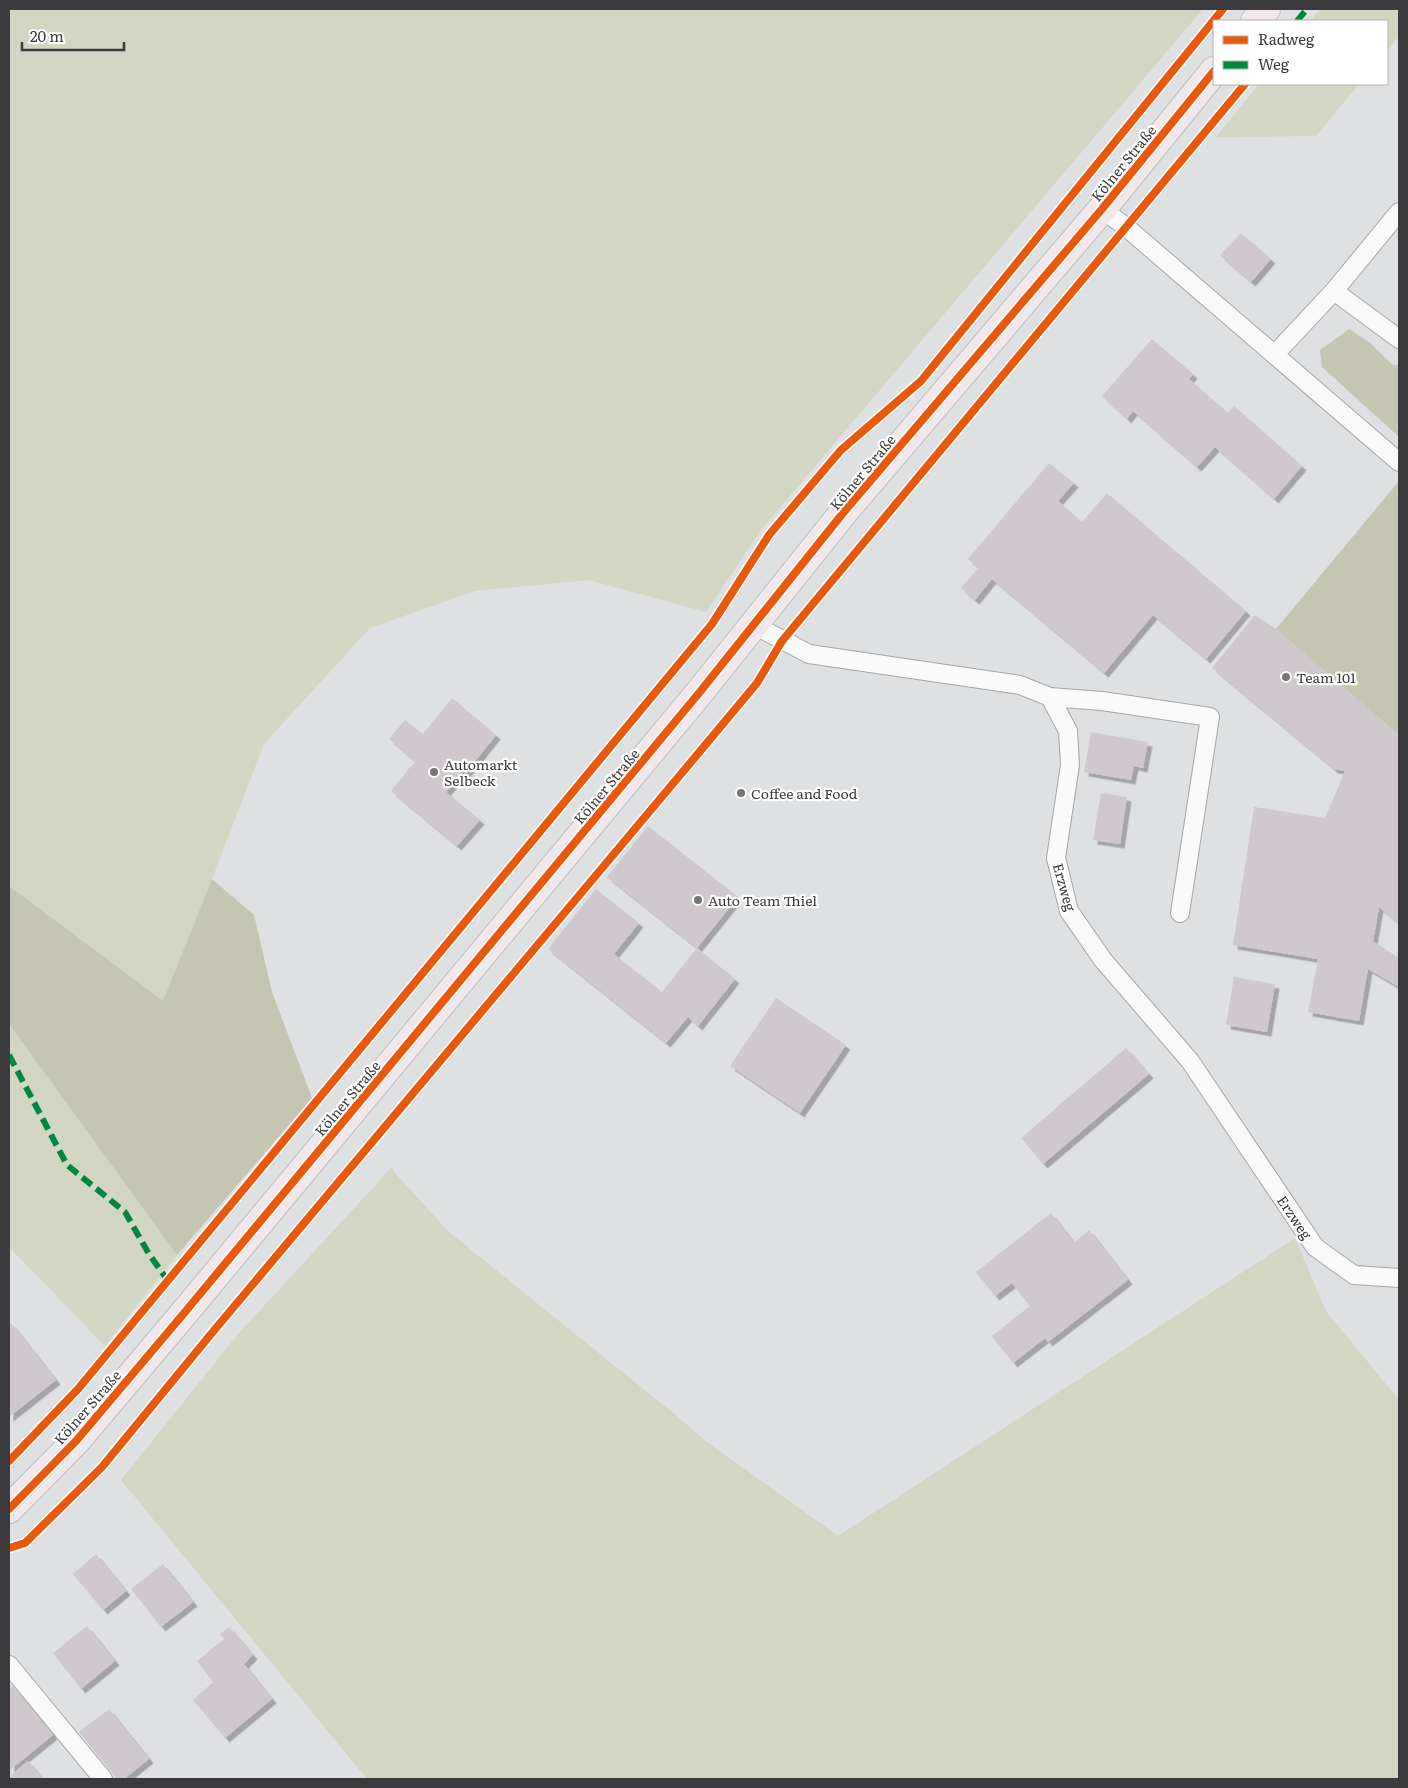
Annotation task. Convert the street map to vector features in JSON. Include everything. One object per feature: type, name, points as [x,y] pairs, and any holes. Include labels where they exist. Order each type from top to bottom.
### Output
[{"type":"main road","points":[[1257,20],[1266,9]]},
{"type":"main road","name":"Kölner Straße","points":[[9,1510],[76,1441],[186,1312],[754,625],[843,513],[1102,209],[1213,73]]},
{"type":"lane","points":[[1102,209],[1126,227],[1399,462]]},
{"type":"lane","points":[[1275,354],[1334,291],[1399,212]]},
{"type":"lane","points":[[1334,291],[1399,339]]},
{"type":"lane","points":[[754,625],[809,654],[1020,685],[1050,696],[1102,701],[1210,717],[1180,913]]},
{"type":"lane","name":"Erzweg","points":[[1050,696],[1068,731],[1070,765],[1056,858],[1069,911],[1103,960],[1190,1061],[1315,1247],[1354,1275],[1399,1278]]},
{"type":"lane","points":[[9,1665],[103,1779]]},
{"type":"green space","points":[[9,9],[1203,9],[761,530],[706,612],[589,580],[475,591],[370,628],[264,744],[163,1002],[9,886]]},
{"type":"green space","points":[[1320,9],[1399,9],[1399,36],[1388,50],[1388,20],[1311,20]]},
{"type":"green space","points":[[1258,85],[1358,85],[1316,136],[1216,137]]},
{"type":"green space","points":[[1349,329],[1369,342],[1393,365],[1399,365],[1399,437],[1322,367],[1320,350]]},
{"type":"green space","points":[[1399,481],[1399,735],[1276,629]]},
{"type":"green space","points":[[212,879],[254,915],[272,992],[312,1098],[177,1255],[9,1024],[9,886],[163,1001]]},
{"type":"green space","points":[[9,1024],[177,1255],[105,1346],[9,1247]]},
{"type":"green space","points":[[392,1167],[396,1174],[449,1232],[703,1439],[838,1536],[1295,1238],[1326,1311],[1399,1400],[1399,1779],[367,1779],[121,1480],[238,1334]]},
{"type":"building","points":[[1241,233],[1271,259],[1251,282],[1220,255]]},
{"type":"building","points":[[1152,339],[1193,374],[1189,379],[1228,413],[1234,406],[1302,466],[1274,499],[1215,447],[1197,467],[1133,411],[1127,419],[1102,396]]},
{"type":"building","points":[[1049,463],[1074,483],[1058,501],[1082,522],[1107,493],[1246,611],[1206,659],[1153,615],[1104,673],[992,579],[975,600],[961,588],[978,568],[968,559]]},
{"type":"building","points":[[1255,615],[1276,629],[1399,735],[1399,924],[1379,907],[1373,941],[1399,958],[1399,987],[1368,969],[1359,1021],[1308,1012],[1318,959],[1233,945],[1254,807],[1325,818],[1345,771],[1334,769],[1212,668]]},
{"type":"building","name":"Automarkt Selbeck","points":[[452,698],[496,735],[466,773],[463,771],[446,792],[480,820],[457,846],[391,791],[415,761],[389,739],[405,720],[423,734]]},
{"type":"building","points":[[1091,732],[1148,742],[1143,768],[1134,766],[1131,780],[1084,772]]},
{"type":"building","points":[[1101,793],[1127,797],[1120,844],[1093,840]]},
{"type":"building","points":[[648,826],[738,897],[697,948],[607,877]]},
{"type":"building","points":[[596,889],[639,923],[614,954],[662,992],[697,948],[735,979],[698,1026],[688,1017],[666,1043],[548,949]]},
{"type":"building","points":[[1234,977],[1275,984],[1267,1032],[1226,1025]]},
{"type":"building","points":[[776,998],[846,1045],[800,1113],[730,1066]]},
{"type":"building","points":[[1126,1048],[1149,1074],[1043,1164],[1021,1138]]},
{"type":"building","points":[[1051,1213],[1074,1243],[1089,1230],[1128,1280],[1048,1342],[1045,1338],[1013,1363],[992,1336],[1030,1306],[1012,1283],[995,1296],[976,1272]]},
{"type":"building","points":[[11,1323],[56,1380],[9,1417],[9,1325]]},
{"type":"building","points":[[96,1554],[126,1591],[103,1610],[73,1574]]},
{"type":"building","points":[[163,1564],[193,1602],[161,1627],[131,1589]]},
{"type":"building","points":[[87,1626],[115,1661],[81,1689],[53,1653]]},
{"type":"building","points":[[229,1627],[253,1655],[244,1664],[272,1699],[225,1738],[193,1700],[213,1682],[197,1661],[224,1639],[220,1634]]},
{"type":"building","points":[[13,1686],[53,1735],[10,1770],[9,1689]]},
{"type":"building","points":[[109,1709],[149,1759],[124,1779],[117,1779],[79,1732]]},
{"type":"building","points":[[28,1761],[43,1779],[9,1779],[9,1777]]},
{"type":"marked path","points":[[1298,20],[1307,9]]},
{"type":"marked path","points":[[9,1055],[67,1165],[125,1212],[149,1254],[168,1281]]},
{"type":"cycle path","points":[[1214,20],[1223,9]]},
{"type":"cycle path","points":[[9,1461],[78,1389],[712,624],[769,535],[841,450],[921,381],[1213,21]]},
{"type":"cycle path","points":[[9,1509],[76,1441],[185,1312],[699,693],[843,513],[1102,209],[1213,72]]},
{"type":"cycle path","points":[[9,1548],[25,1543],[102,1467],[211,1334],[757,683],[782,641],[1244,85]]},
{"type":"place","name":"Team 101","points":[[1286,677]]},
{"type":"place","name":"Automarkt Selbeck","points":[[434,772]]},
{"type":"place","name":"Coffee and Food","points":[[741,793]]},
{"type":"place","name":"Auto Team Thiel","points":[[698,900]]}]
